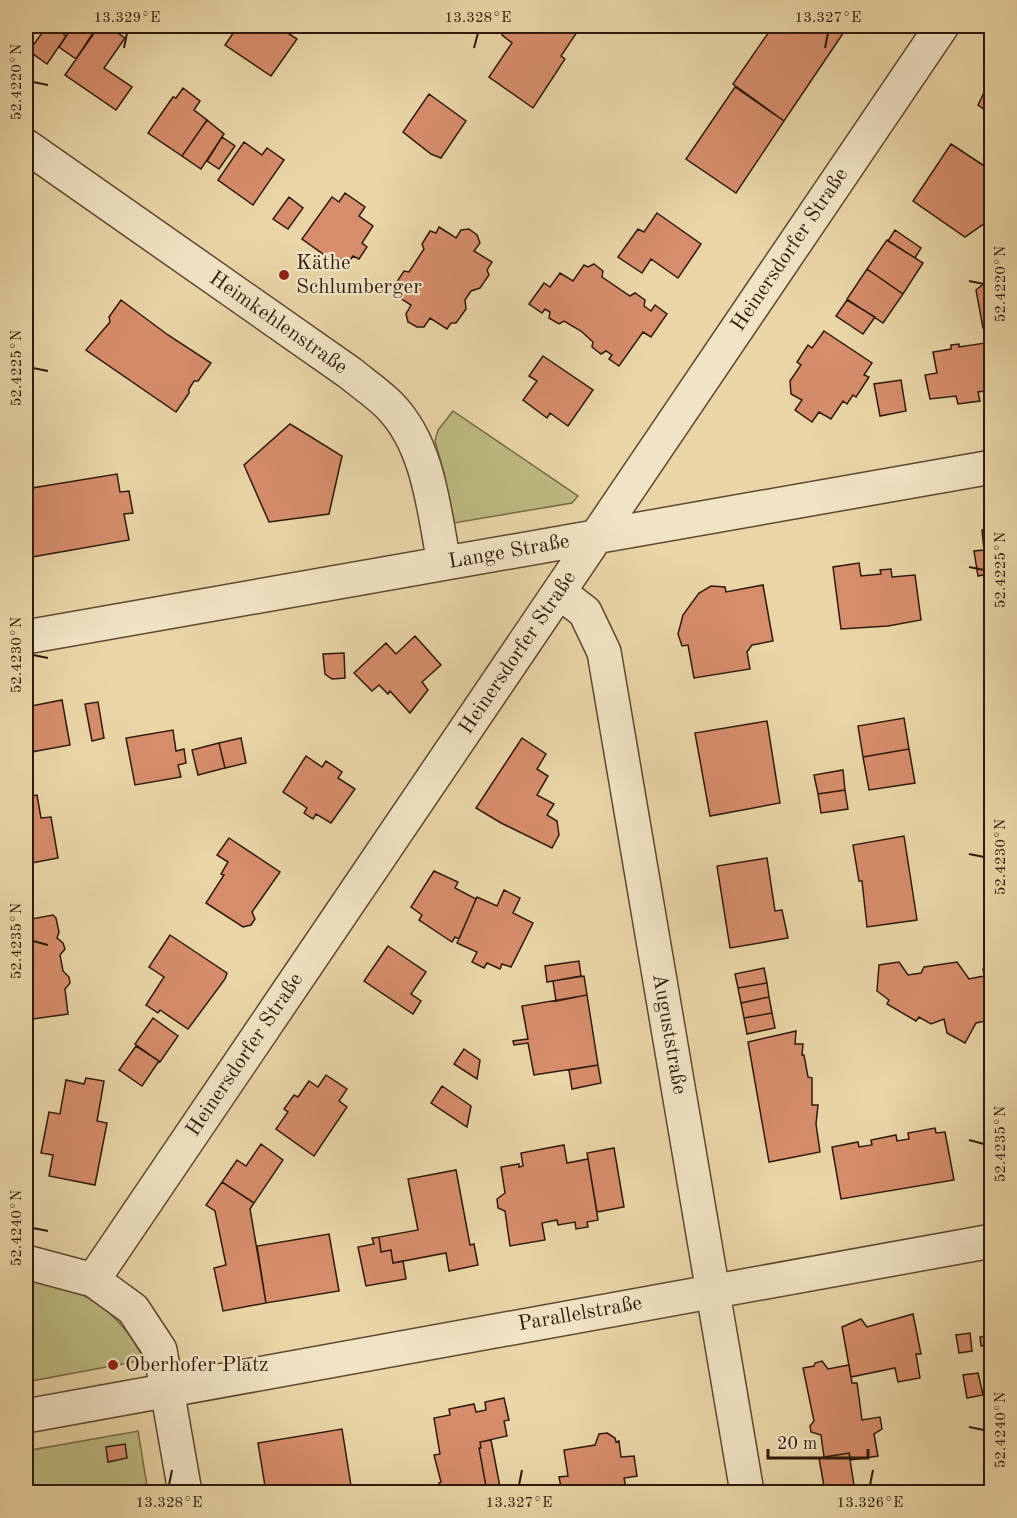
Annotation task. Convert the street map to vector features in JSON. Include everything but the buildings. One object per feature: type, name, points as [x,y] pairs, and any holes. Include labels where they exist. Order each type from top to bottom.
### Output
[{"type":"street","name":"Heinersdorfer Straße","points":[[93,1280],[942,26]]},
{"type":"street","name":"Heimkehlenstraße","points":[[26,146],[350,373],[390,406],[425,466],[444,564]]},
{"type":"street","name":"Lange Straße","points":[[26,637],[992,467]]},
{"type":"street","name":"Auguststraße","points":[[559,592],[585,612],[604,652],[747,1492]]},
{"type":"street","name":"Parallelstraße","points":[[169,1390],[992,1241]]},
{"type":"street","points":[[26,1262],[93,1280],[133,1309],[160,1350],[186,1492]]},
{"type":"street","points":[[26,1416],[169,1390]]},
{"type":"shaded area","points":[[453,411],[578,496],[572,503],[454,523],[435,441],[438,430]]},
{"type":"shaded area","points":[[26,1281],[64,1287],[97,1303],[123,1328],[135,1343],[144,1360],[26,1382]]},
{"type":"shaded area","points":[[138,1431],[148,1492],[26,1492],[26,1451]]},
{"type":"place","name":"Käthe Schlumberger","points":[[284,275]]},
{"type":"place","name":"Oberhofer Platz","points":[[113,1365]]}]
